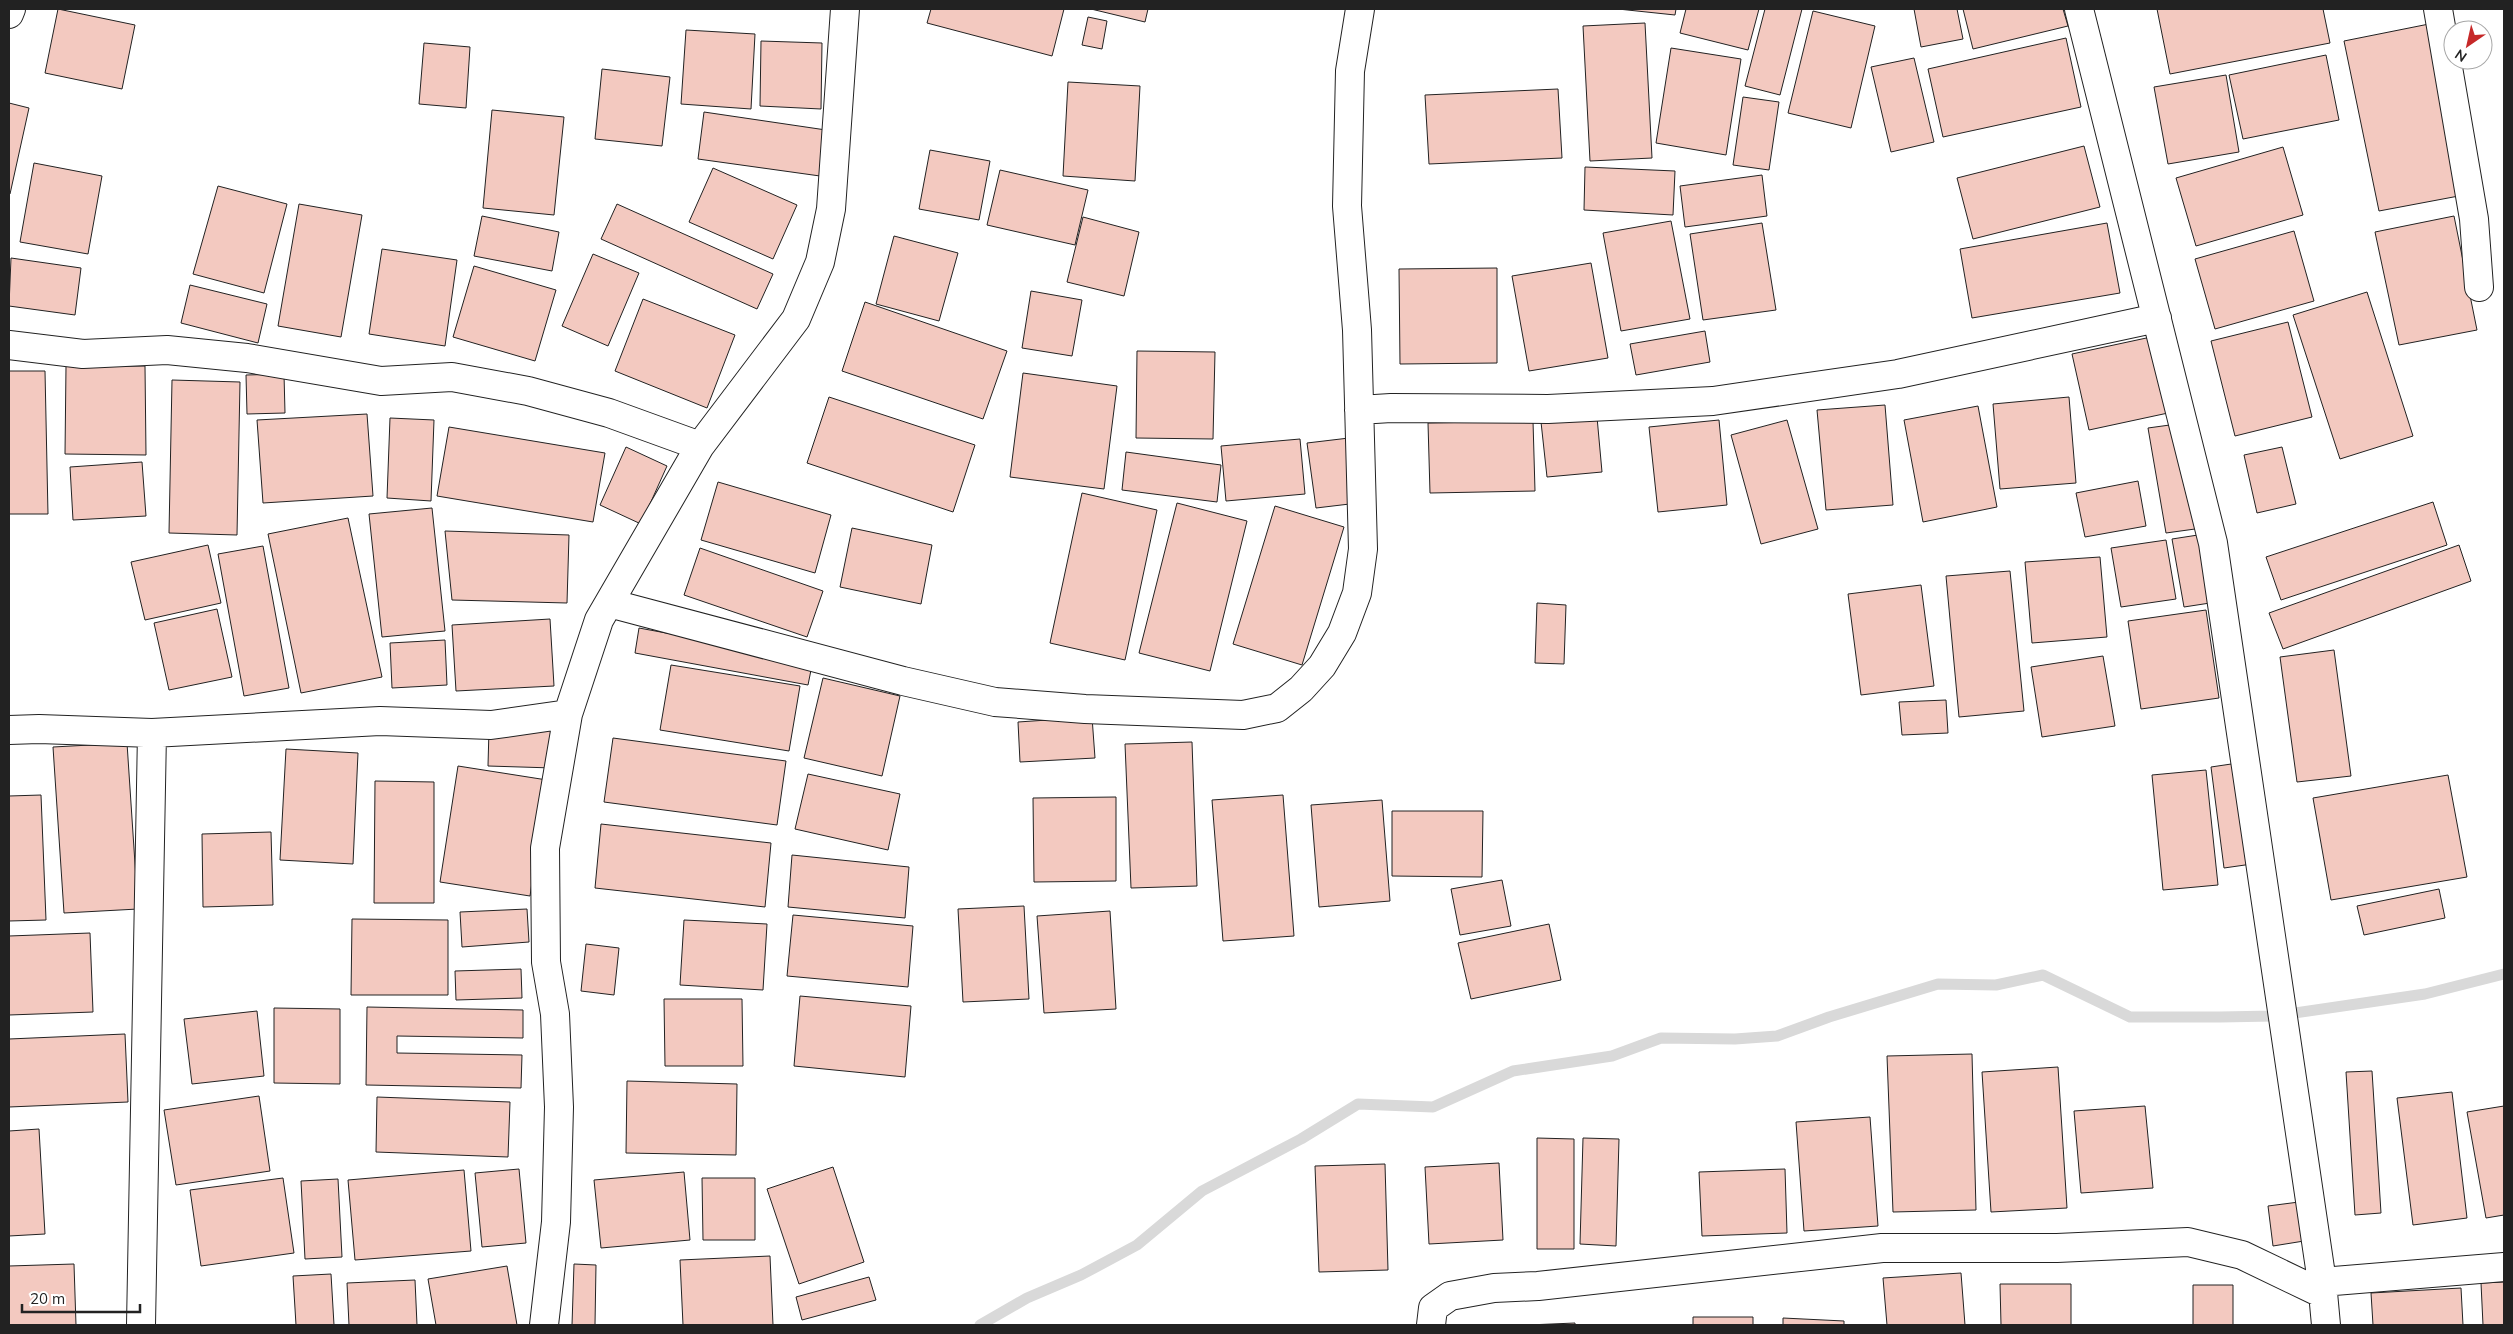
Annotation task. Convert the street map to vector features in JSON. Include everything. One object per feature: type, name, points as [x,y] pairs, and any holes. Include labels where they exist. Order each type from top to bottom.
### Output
[{"type":"street","points":[[9,14],[11,9]]},
{"type":"street","points":[[544,1325],[556,1222],[559,1107],[555,1014],[546,962],[545,848],[568,714],[599,620],[700,446],[796,319],[820,262],[831,209],[845,9]]},
{"type":"street","points":[[609,603],[903,681],[995,702],[1085,709],[1243,715],[1277,708],[1301,689],[1322,666],[1342,633],[1357,593],[1363,549],[1356,330],[1347,206],[1350,71],[1360,9]]},
{"type":"street","points":[[2079,9],[2213,543],[2323,1288],[2326,1325]]},
{"type":"street","points":[[2438,9],[2474,219],[2479,287]]},
{"type":"street","points":[[1359,410],[1391,408],[1548,409],[1713,402],[1898,374],[2157,318]]},
{"type":"street","points":[[9,345],[83,354],[167,350],[247,358],[381,381],[452,377],[528,391],[609,412],[700,446]]},
{"type":"street","points":[[9,730],[39,729],[152,733],[380,721],[491,725],[568,714]]},
{"type":"street","points":[[141,1325],[152,733]]},
{"type":"street","points":[[1431,1325],[1433,1308],[1450,1296],[1494,1288],[1538,1286],[1882,1248],[2056,1248],[2188,1242],[2242,1255],[2323,1288],[2504,1267]]},
{"type":"building","points":[[58,9],[135,25],[122,89],[45,73]]},
{"type":"building","points":[[931,9],[1064,9],[1052,56],[927,23]]},
{"type":"building","points":[[1091,9],[1148,9],[1145,22]]},
{"type":"building","points":[[1618,9],[1676,9],[1675,15]]},
{"type":"building","points":[[1686,9],[1759,9],[1748,50],[1680,33]]},
{"type":"building","points":[[1765,9],[1802,9],[1780,95],[1745,86]]},
{"type":"building","points":[[1914,9],[1957,9],[1963,39],[1921,47]]},
{"type":"building","points":[[1963,9],[2063,9],[2068,26],[1973,49]]},
{"type":"building","points":[[2157,9],[2323,9],[2330,43],[2170,74]]},
{"type":"building","points":[[1813,11],[1875,26],[1851,128],[1788,113]]},
{"type":"building","points":[[1088,17],[1107,21],[1102,49],[1082,45]]},
{"type":"building","points":[[1645,23],[1652,158],[1590,161],[1583,26]]},
{"type":"building","points":[[2429,24],[2464,195],[2379,211],[2344,41]]},
{"type":"building","points":[[686,30],[755,34],[751,109],[681,104]]},
{"type":"building","points":[[2066,38],[2081,107],[1943,137],[1928,69]]},
{"type":"building","points":[[761,41],[822,43],[821,109],[760,106]]},
{"type":"building","points":[[424,43],[470,47],[466,108],[419,104]]},
{"type":"building","points":[[1671,48],[1741,59],[1726,155],[1656,143]]},
{"type":"building","points":[[2326,55],[2339,120],[2243,139],[2229,75]]},
{"type":"building","points":[[1914,58],[1934,142],[1891,152],[1871,67]]},
{"type":"building","points":[[602,69],[670,77],[662,146],[595,139]]},
{"type":"building","points":[[2226,75],[2239,152],[2168,164],[2154,87]]},
{"type":"building","points":[[1068,82],[1140,86],[1135,181],[1063,176]]},
{"type":"building","points":[[1558,89],[1562,158],[1429,164],[1425,95]]},
{"type":"building","points":[[1743,97],[1779,102],[1769,170],[1733,165]]},
{"type":"building","points":[[9,103],[29,108],[10,194],[9,194]]},
{"type":"building","points":[[492,110],[564,117],[554,215],[483,208]]},
{"type":"building","points":[[704,112],[826,130],[820,176],[698,159]]},
{"type":"building","points":[[2084,146],[2100,207],[1973,239],[1957,178]]},
{"type":"building","points":[[2283,147],[2303,215],[2196,246],[2176,178]]},
{"type":"building","points":[[930,150],[990,161],[979,220],[919,209]]},
{"type":"building","points":[[34,163],[102,176],[88,254],[20,242]]},
{"type":"building","points":[[1585,167],[1675,171],[1673,215],[1584,210]]},
{"type":"building","points":[[713,168],[797,205],[773,259],[689,222]]},
{"type":"building","points":[[1000,170],[1088,190],[1075,245],[987,225]]},
{"type":"building","points":[[1762,175],[1767,216],[1685,227],[1680,186]]},
{"type":"building","points":[[218,186],[287,204],[264,293],[193,274]]},
{"type":"building","points":[[299,204],[362,215],[341,337],[278,326]]},
{"type":"building","points":[[617,204],[773,274],[757,309],[601,239]]},
{"type":"building","points":[[482,216],[559,232],[552,271],[474,256]]},
{"type":"building","points":[[2454,216],[2477,330],[2399,345],[2375,232]]},
{"type":"building","points":[[1083,217],[1139,232],[1124,296],[1067,282]]},
{"type":"building","points":[[1671,221],[1690,319],[1621,331],[1603,233]]},
{"type":"building","points":[[1762,223],[1776,310],[1703,320],[1690,234]]},
{"type":"building","points":[[2107,223],[2120,293],[1972,318],[1960,249]]},
{"type":"building","points":[[2294,231],[2314,301],[2215,329],[2195,259]]},
{"type":"building","points":[[894,236],[958,253],[939,321],[876,304]]},
{"type":"building","points":[[382,249],[457,260],[445,346],[369,334]]},
{"type":"building","points":[[593,254],[639,273],[608,346],[562,326]]},
{"type":"building","points":[[11,258],[81,268],[75,315],[9,306]]},
{"type":"building","points":[[1591,263],[1608,358],[1529,371],[1512,276]]},
{"type":"building","points":[[474,266],[556,290],[535,361],[453,337]]},
{"type":"building","points":[[1497,268],[1497,363],[1400,364],[1399,269]]},
{"type":"building","points":[[190,285],[267,304],[258,343],[181,323]]},
{"type":"building","points":[[1031,291],[1082,300],[1072,356],[1022,348]]},
{"type":"building","points":[[2367,292],[2413,436],[2340,459],[2293,315]]},
{"type":"building","points":[[643,299],[735,335],[707,408],[615,371]]},
{"type":"building","points":[[865,302],[1007,351],[983,419],[842,371]]},
{"type":"building","points":[[2288,322],[2312,417],[2235,436],[2211,341]]},
{"type":"building","points":[[1705,331],[1710,362],[1636,375],[1630,344]]},
{"type":"building","points":[[2151,337],[2168,413],[2089,430],[2072,354]]},
{"type":"building","points":[[1137,351],[1215,352],[1213,439],[1136,438]]},
{"type":"building","points":[[66,366],[145,366],[146,455],[65,454]]},
{"type":"building","points":[[9,371],[45,371],[48,514],[9,514]]},
{"type":"building","points":[[1023,373],[1117,386],[1104,489],[1010,477]]},
{"type":"building","points":[[284,374],[285,413],[247,414],[246,375]]},
{"type":"building","points":[[172,380],[240,382],[237,535],[169,533]]},
{"type":"building","points":[[829,397],[975,445],[953,512],[807,463]]},
{"type":"building","points":[[2069,397],[2076,483],[2000,489],[1993,404]]},
{"type":"building","points":[[1885,405],[1893,505],[1826,510],[1817,410]]},
{"type":"building","points":[[1978,406],[1997,507],[1923,522],[1904,420]]},
{"type":"building","points":[[367,414],[373,496],[263,503],[257,420]]},
{"type":"building","points":[[1597,417],[1602,472],[1547,477],[1541,422]]},
{"type":"building","points":[[390,418],[434,420],[431,501],[387,498]]},
{"type":"building","points":[[1719,420],[1727,505],[1658,512],[1649,427]]},
{"type":"building","points":[[1787,420],[1818,529],[1761,544],[1731,435]]},
{"type":"building","points":[[1533,421],[1535,491],[1430,493],[1428,423]]},
{"type":"building","points":[[2177,424],[2195,529],[2166,533],[2148,428]]},
{"type":"building","points":[[449,427],[605,453],[593,522],[437,496]]},
{"type":"building","points":[[1349,438],[1358,503],[1316,508],[1307,443]]},
{"type":"building","points":[[1300,439],[1305,494],[1226,501],[1221,446]]},
{"type":"building","points":[[626,447],[667,466],[641,524],[600,505]]},
{"type":"building","points":[[2282,447],[2296,504],[2257,513],[2244,455]]},
{"type":"building","points":[[1126,452],[1221,465],[1217,502],[1122,490]]},
{"type":"building","points":[[142,462],[146,516],[73,520],[70,467]]},
{"type":"building","points":[[2138,481],[2146,526],[2085,537],[2076,493]]},
{"type":"building","points":[[718,482],[831,515],[815,573],[701,540]]},
{"type":"building","points":[[1082,493],[1157,510],[1125,660],[1050,643]]},
{"type":"building","points":[[2433,502],[2447,545],[2281,600],[2266,557]]},
{"type":"building","points":[[1177,503],[1247,521],[1210,671],[1139,653]]},
{"type":"building","points":[[1275,506],[1344,527],[1302,665],[1233,644]]},
{"type":"building","points":[[432,508],[445,631],[382,637],[369,514]]},
{"type":"building","points":[[348,518],[382,677],[301,693],[268,534]]},
{"type":"building","points":[[852,528],[932,545],[921,604],[840,587]]},
{"type":"building","points":[[445,531],[569,535],[567,603],[452,600]]},
{"type":"building","points":[[2198,535],[2210,603],[2184,607],[2172,539]]},
{"type":"building","points":[[2166,540],[2176,599],[2121,607],[2111,548]]},
{"type":"building","points":[[208,545],[221,603],[145,620],[131,562]]},
{"type":"building","points":[[2459,545],[2471,581],[2283,649],[2269,613]]},
{"type":"building","points":[[263,546],[289,688],[244,696],[218,554]]},
{"type":"building","points":[[700,548],[823,591],[807,637],[684,595]]},
{"type":"building","points":[[2100,557],[2107,637],[2032,643],[2025,562]]},
{"type":"building","points":[[2010,571],[2024,711],[1959,717],[1946,576]]},
{"type":"building","points":[[1921,585],[1934,686],[1861,695],[1848,594]]},
{"type":"building","points":[[1537,603],[1566,605],[1564,664],[1535,663]]},
{"type":"building","points":[[217,609],[232,677],[169,690],[154,623]]},
{"type":"building","points":[[2206,610],[2219,698],[2141,709],[2128,621]]},
{"type":"building","points":[[550,619],[554,686],[456,691],[452,625]]},
{"type":"building","points":[[639,628],[813,660],[808,685],[635,653]]},
{"type":"building","points":[[445,640],[447,685],[392,688],[390,643]]},
{"type":"building","points":[[2334,650],[2351,776],[2297,782],[2280,657]]},
{"type":"building","points":[[2103,656],[2115,726],[2042,737],[2031,667]]},
{"type":"building","points":[[671,665],[800,686],[789,751],[660,730]]},
{"type":"building","points":[[823,678],[900,696],[882,776],[804,758]]},
{"type":"building","points":[[1946,700],[1948,733],[1902,735],[1899,702]]},
{"type":"building","points":[[1092,717],[1095,758],[1020,762],[1018,722]]},
{"type":"building","points":[[489,729],[553,730],[553,768],[488,766]]},
{"type":"building","points":[[613,738],[786,761],[777,825],[604,802]]},
{"type":"building","points":[[1192,742],[1197,886],[1131,888],[1125,744]]},
{"type":"building","points":[[127,743],[138,909],[64,913],[53,747]]},
{"type":"building","points":[[286,749],[358,753],[353,864],[280,860]]},
{"type":"building","points":[[2238,763],[2252,864],[2224,868],[2211,767]]},
{"type":"building","points":[[458,766],[547,780],[530,896],[440,882]]},
{"type":"building","points":[[2206,770],[2218,885],[2163,890],[2152,775]]},
{"type":"building","points":[[808,774],[900,794],[888,850],[795,829]]},
{"type":"building","points":[[2448,775],[2467,877],[2331,900],[2313,798]]},
{"type":"building","points":[[375,781],[434,782],[434,903],[374,903]]},
{"type":"building","points":[[41,795],[46,920],[9,921],[9,796]]},
{"type":"building","points":[[1283,795],[1294,936],[1223,941],[1212,800]]},
{"type":"building","points":[[1116,797],[1116,881],[1034,882],[1033,798]]},
{"type":"building","points":[[1382,800],[1390,901],[1319,907],[1311,805]]},
{"type":"building","points":[[1392,811],[1483,811],[1482,877],[1392,876]]},
{"type":"building","points":[[601,824],[771,843],[765,907],[595,888]]},
{"type":"building","points":[[271,832],[273,905],[203,907],[202,834]]},
{"type":"building","points":[[792,855],[909,867],[905,918],[788,907]]},
{"type":"building","points":[[1502,880],[1511,926],[1460,935],[1451,889]]},
{"type":"building","points":[[2439,889],[2445,918],[2364,935],[2357,906]]},
{"type":"building","points":[[1024,906],[1029,999],[963,1002],[958,909]]},
{"type":"building","points":[[527,909],[529,942],[462,947],[460,912]]},
{"type":"building","points":[[1110,911],[1116,1009],[1044,1013],[1037,916]]},
{"type":"building","points":[[793,915],[913,926],[908,987],[787,976]]},
{"type":"building","points":[[352,919],[448,920],[448,995],[351,995]]},
{"type":"building","points":[[684,920],[767,924],[763,990],[680,985]]},
{"type":"building","points":[[1549,924],[1561,980],[1471,999],[1458,943]]},
{"type":"building","points":[[90,933],[93,1012],[9,1015],[9,936]]},
{"type":"building","points":[[586,944],[619,948],[614,995],[581,991]]},
{"type":"building","points":[[521,969],[522,998],[456,1000],[455,971]]},
{"type":"building","points":[[800,996],[911,1006],[905,1077],[794,1066]]},
{"type":"building","points":[[664,999],[742,999],[743,1066],[665,1066]]},
{"type":"building","points":[[367,1007],[523,1010],[523,1038],[397,1036],[397,1053],[522,1055],[521,1088],[366,1085]]},
{"type":"building","points":[[274,1008],[340,1009],[340,1084],[274,1083]]},
{"type":"building","points":[[257,1011],[264,1076],[192,1084],[184,1019]]},
{"type":"building","points":[[125,1034],[128,1102],[9,1107],[9,1039]]},
{"type":"building","points":[[1972,1054],[1976,1210],[1893,1212],[1887,1056]]},
{"type":"building","points":[[2058,1067],[2067,1208],[1991,1212],[1982,1072]]},
{"type":"building","points":[[2372,1071],[2381,1213],[2355,1215],[2346,1072]]},
{"type":"building","points":[[627,1081],[737,1084],[736,1155],[626,1153]]},
{"type":"building","points":[[2452,1092],[2467,1218],[2413,1225],[2397,1098]]},
{"type":"building","points":[[259,1096],[270,1171],[176,1185],[164,1110]]},
{"type":"building","points":[[377,1097],[510,1102],[508,1157],[376,1152]]},
{"type":"building","points":[[2145,1106],[2153,1188],[2081,1193],[2074,1111]]},
{"type":"building","points":[[2504,1106],[2504,1215],[2486,1218],[2467,1112]]},
{"type":"building","points":[[1870,1117],[1878,1226],[1804,1231],[1796,1122]]},
{"type":"building","points":[[39,1129],[45,1234],[9,1236],[9,1131]]},
{"type":"building","points":[[1537,1138],[1574,1139],[1574,1249],[1537,1249]]},
{"type":"building","points":[[1583,1138],[1619,1139],[1616,1246],[1580,1244]]},
{"type":"building","points":[[1499,1163],[1503,1240],[1429,1244],[1425,1167]]},
{"type":"building","points":[[1385,1164],[1388,1270],[1319,1272],[1315,1166]]},
{"type":"building","points":[[833,1167],[864,1262],[799,1284],[767,1189]]},
{"type":"building","points":[[519,1169],[526,1243],[482,1247],[475,1173]]},
{"type":"building","points":[[1785,1169],[1787,1233],[1702,1236],[1699,1172]]},
{"type":"building","points":[[464,1170],[471,1251],[355,1260],[348,1180]]},
{"type":"building","points":[[684,1172],[690,1240],[601,1248],[594,1180]]},
{"type":"building","points":[[283,1178],[294,1253],[201,1266],[190,1190]]},
{"type":"building","points":[[702,1178],[755,1178],[755,1240],[703,1240]]},
{"type":"building","points":[[338,1179],[342,1257],[305,1259],[301,1181]]},
{"type":"building","points":[[2299,1202],[2304,1241],[2273,1246],[2268,1206]]},
{"type":"building","points":[[770,1256],[773,1325],[683,1325],[680,1260]]},
{"type":"building","points":[[74,1264],[76,1325],[9,1325],[9,1266]]},
{"type":"building","points":[[574,1264],[596,1265],[595,1325],[572,1325]]},
{"type":"building","points":[[507,1266],[517,1325],[436,1325],[428,1279]]},
{"type":"building","points":[[1961,1273],[1965,1325],[1887,1325],[1883,1278]]},
{"type":"building","points":[[331,1274],[334,1325],[296,1325],[293,1276]]},
{"type":"building","points":[[869,1277],[876,1300],[802,1320],[796,1297]]},
{"type":"building","points":[[415,1280],[417,1325],[349,1325],[347,1283]]},
{"type":"building","points":[[2504,1282],[2504,1325],[2483,1325],[2481,1283]]},
{"type":"building","points":[[2000,1284],[2071,1284],[2071,1325],[2001,1325]]},
{"type":"building","points":[[2193,1285],[2233,1285],[2233,1325],[2193,1325]]},
{"type":"building","points":[[2461,1288],[2463,1325],[2373,1325],[2371,1293]]},
{"type":"building","points":[[1693,1317],[1753,1317],[1753,1325],[1693,1325]]},
{"type":"building","points":[[1783,1318],[1844,1321],[1844,1325],[1783,1325]]},
{"type":"building","points":[[1575,1323],[1575,1325],[1528,1325]]},
{"type":"waterway","points":[[980,1325],[1027,1298],[1081,1275],[1137,1245],[1202,1191],[1301,1139],[1358,1104],[1433,1107],[1513,1071],[1612,1056],[1661,1038],[1735,1039],[1777,1036],[1829,1017],[1938,984],[1996,985],[2043,975],[2130,1017],[2220,1017],[2274,1016],[2425,994],[2504,974]]}]
